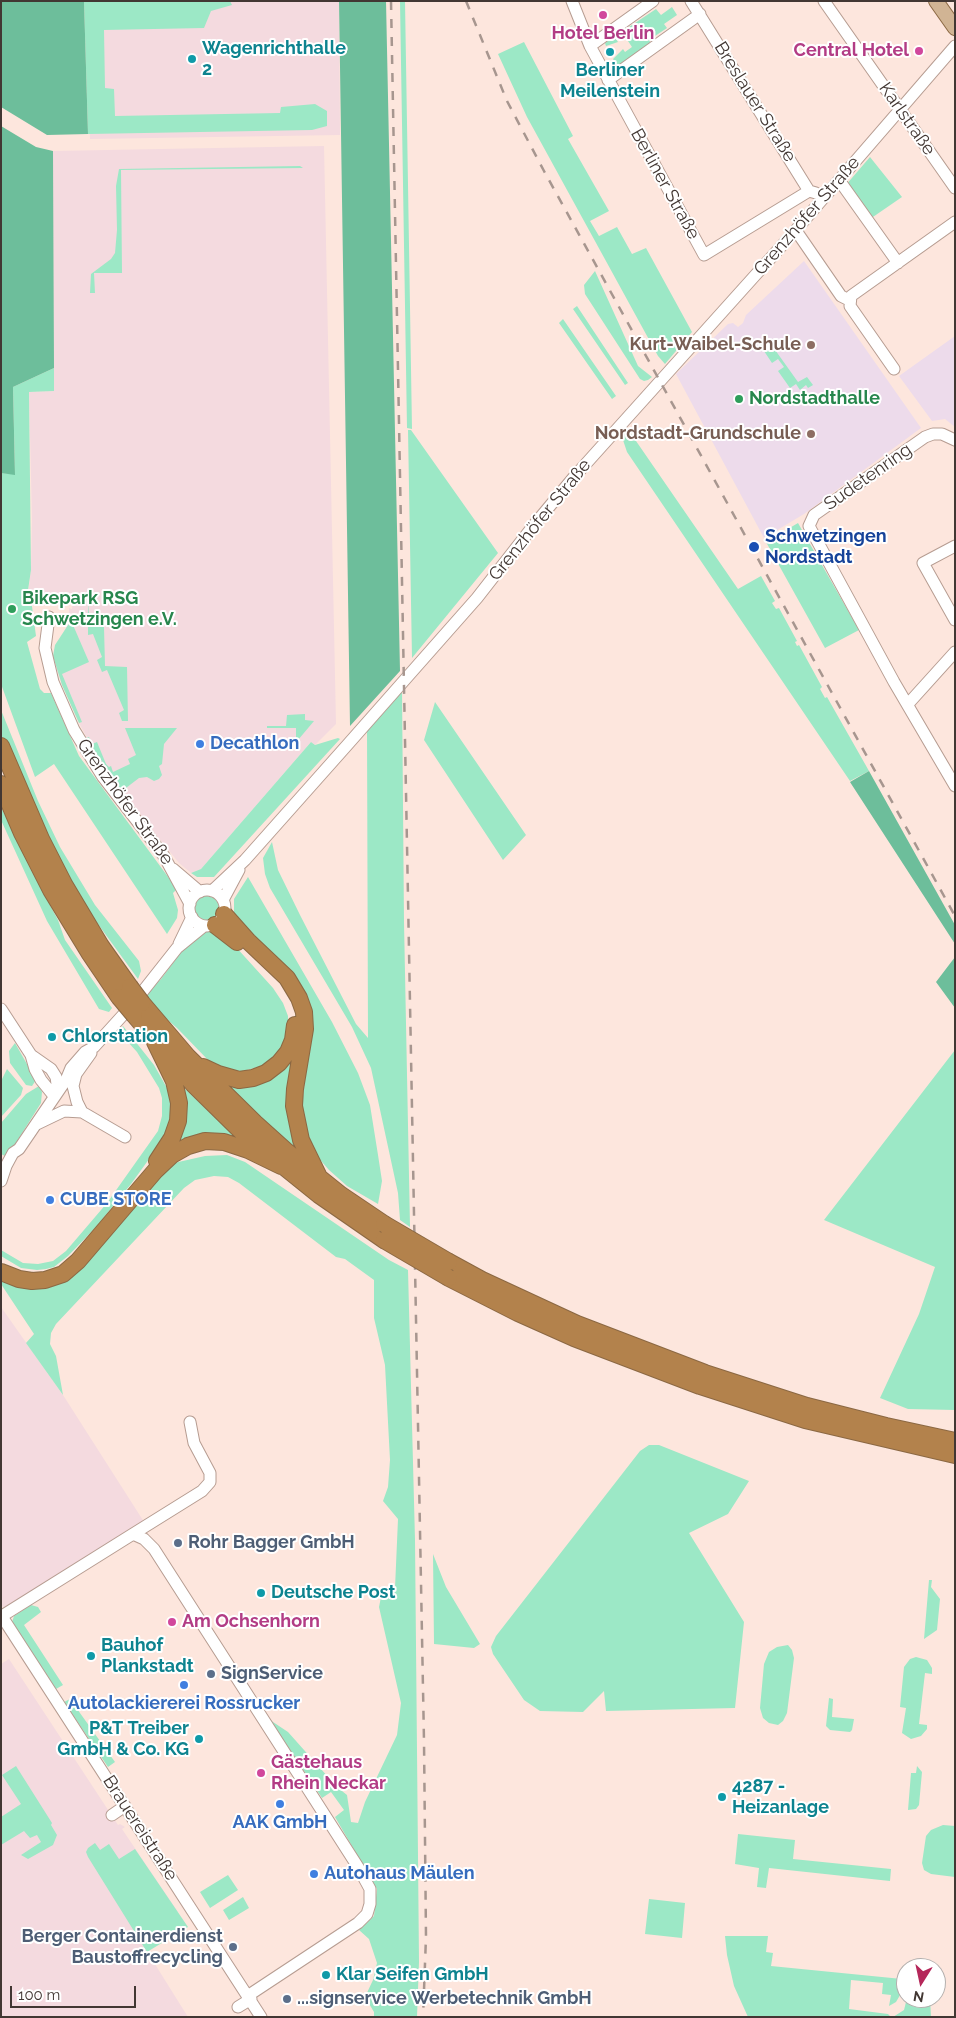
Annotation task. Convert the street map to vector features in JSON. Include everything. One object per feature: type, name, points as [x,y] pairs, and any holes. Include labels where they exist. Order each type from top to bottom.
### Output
[{"type":"highway","points":[[1,746],[33,821],[64,884],[125,992]]},
{"type":"highway","points":[[1,784],[22,833],[51,890],[90,954],[138,1009],[255,1123],[318,1177],[449,1270],[518,1312],[574,1338],[690,1383],[805,1420],[955,1455]]},
{"type":"highway","points":[[188,1057],[228,1078],[239,1080],[253,1078],[266,1073],[279,1063],[288,1052],[293,1040],[295,1027],[290,1001],[279,986],[225,931],[216,916]]},
{"type":"highway","points":[[216,916],[248,941],[287,978],[299,998],[304,1012],[305,1029],[295,1088],[294,1106],[301,1140],[318,1177]]},
{"type":"highway","points":[[1,1261],[20,1271],[37,1274],[57,1271],[67,1264],[92,1239],[163,1154],[176,1128],[179,1103],[174,1081],[138,1009]]},
{"type":"highway","points":[[155,1042],[213,1104],[281,1166],[384,1240],[449,1270],[482,1280],[577,1324],[705,1374],[807,1406],[955,1441]]},
{"type":"highway","points":[[1,1272],[32,1281],[45,1280],[63,1274],[78,1261],[155,1172],[172,1155],[188,1146],[205,1141],[230,1143],[281,1166]]},
{"type":"main road","points":[[936,1],[955,28]]},
{"type":"street","name":"Berliner Straße","points":[[572,1],[590,46],[704,255],[810,191]]},
{"type":"street","points":[[590,46],[653,1]]},
{"type":"street","name":"Breslauer Straße","points":[[691,1],[810,191]]},
{"type":"street","name":"Karlstraße","points":[[824,1],[955,188]]},
{"type":"street","points":[[608,80],[700,14]]},
{"type":"street","name":"Grenzhöfer Straße","points":[[212,891],[245,860],[477,598],[574,477],[794,231],[955,46]]},
{"type":"street","points":[[839,180],[898,263]]},
{"type":"street","points":[[810,191],[823,197]]},
{"type":"street","points":[[850,303],[851,296],[955,222]]},
{"type":"street","points":[[794,231],[799,235],[841,296],[850,303],[894,369]]},
{"type":"street","name":"Sudetenring","points":[[908,704],[810,530],[809,522],[812,517],[836,499],[925,437],[933,434],[942,434],[955,440]]},
{"type":"street","points":[[955,546],[923,564],[955,620]]},
{"type":"street","name":"Grenzhöfer Straße","points":[[49,617],[45,648],[53,682],[74,730],[103,777],[164,856],[170,867],[200,892]]},
{"type":"street","points":[[955,652],[908,704],[955,786]]},
{"type":"street","name":"Grenzhöfer Straße","points":[[3,1178],[6,1166],[13,1153],[19,1149],[56,1093],[74,1071],[85,1052],[94,1047],[132,1005],[177,948],[216,916],[245,860]]},
{"type":"street","points":[[170,867],[190,904],[192,917],[198,924],[216,916],[212,891],[200,892],[190,904]]},
{"type":"street","name":"Grenzhöfer Straße","points":[[177,948],[192,917]]},
{"type":"street","points":[[1,1010],[31,1055],[35,1069],[56,1093]]},
{"type":"street","points":[[31,1055],[51,1070],[56,1077],[56,1093]]},
{"type":"street","points":[[51,1070],[74,1071],[73,1086],[82,1112]]},
{"type":"street","points":[[34,1126],[64,1111],[82,1112],[125,1137]]},
{"type":"street","points":[[2,1616],[202,1491],[210,1482],[210,1473],[194,1443],[190,1422]]},
{"type":"street","points":[[133,1534],[144,1539],[154,1549],[370,1889],[370,1904],[364,1918],[238,2007]]},
{"type":"street","name":"Brauereistraße","points":[[2,1616],[250,1997],[261,2017]]},
{"type":"street","points":[[112,1815],[125,1806]]},
{"type":"shaded area","points":[[85,1],[339,1],[340,135],[90,139]]},
{"type":"shaded area","points":[[324,146],[336,724],[315,745],[311,742],[201,869],[191,873],[179,863],[157,836],[98,758],[79,723],[62,685],[54,662],[54,650],[69,622],[69,608],[72,609],[73,595],[29,596],[28,593],[31,570],[32,519],[29,392],[54,391],[53,151]]},
{"type":"shaded area","name":"Nordstadt-Grundschule","points":[[804,261],[921,428],[804,514],[764,538],[676,374],[728,324],[733,323],[738,327],[743,323],[746,315]]},
{"type":"shaded area","points":[[955,336],[955,427],[945,419],[932,421],[899,376]]},
{"type":"shaded area","points":[[1,1307],[63,1395],[146,1525],[4,1609],[1,1604]]},
{"type":"shaded area","points":[[9,1659],[118,1825],[120,1824],[125,1827],[122,1829],[178,1912],[138,1937],[188,2017],[1,2017],[1,1664]]},
{"type":"green space","points":[[1,1],[84,1],[88,134],[47,135],[1,107]]},
{"type":"green space","points":[[84,1],[230,1],[232,5],[211,11],[204,28],[104,30],[105,88],[114,89],[115,116],[280,113],[281,107],[315,104],[327,111],[327,126],[312,130],[88,134]]},
{"type":"green space","points":[[339,1],[386,1],[400,671],[350,726]]},
{"type":"green space","points":[[400,1],[405,1],[412,429],[407,428]]},
{"type":"green space","points":[[672,7],[677,15],[664,24],[667,28],[649,40],[651,43],[618,67],[613,59],[623,49],[625,52],[632,47],[624,35],[616,39],[618,42],[606,46],[605,43],[656,9],[661,15]]},
{"type":"green space","points":[[524,42],[573,136],[568,139],[609,211],[590,221],[599,236],[617,227],[632,254],[646,248],[692,332],[665,364],[658,356],[527,117],[498,54]]},
{"type":"green space","points":[[1,126],[36,147],[53,151],[54,368],[13,387],[15,475],[1,473]]},
{"type":"green space","points":[[870,157],[902,197],[870,219],[845,186]]},
{"type":"green space","points":[[300,166],[303,168],[121,170],[122,273],[94,273],[95,293],[90,293],[91,274],[111,259],[115,253],[117,230],[116,186],[119,169]]},
{"type":"green space","points":[[595,271],[638,366],[652,377],[648,380],[640,379],[585,294],[584,285]]},
{"type":"green space","points":[[577,306],[628,383],[625,385],[573,309]]},
{"type":"green space","points":[[563,319],[616,396],[612,399],[559,323]]},
{"type":"green space","points":[[768,340],[798,382],[807,377],[813,385],[808,388],[806,385],[800,390],[796,384],[790,388],[778,371],[784,367],[778,359],[772,363],[760,345]]},
{"type":"green space","points":[[54,368],[54,391],[29,392],[31,570],[27,597],[31,599],[36,636],[27,642],[40,689],[44,693],[51,693],[79,756],[177,889],[173,893],[178,910],[177,918],[167,934],[54,764],[35,777],[1,684],[1,473],[15,474],[13,387]]},
{"type":"green space","points":[[625,425],[738,589],[761,576],[775,601],[772,603],[776,609],[779,608],[797,641],[795,642],[797,646],[799,645],[822,687],[820,689],[825,698],[827,697],[869,771],[850,781],[627,452],[621,434]]},
{"type":"green space","points":[[408,430],[411,430],[498,553],[412,658]]},
{"type":"green space","points":[[798,523],[859,630],[825,648],[766,542]]},
{"type":"green space","points":[[88,601],[90,627],[104,627],[105,666],[127,667],[128,721],[122,721],[119,713],[124,710],[107,670],[102,672],[97,660],[102,657],[93,634],[88,635]]},
{"type":"green space","points":[[70,622],[89,662],[62,674],[82,722],[79,723],[62,685],[53,656],[55,645]]},
{"type":"green space","points":[[402,688],[410,1227],[400,1220],[398,1193],[371,1068],[352,1027],[270,888],[265,874],[263,858],[272,842],[278,870],[300,915],[356,1024],[368,1038],[367,728]]},
{"type":"green space","points":[[435,702],[526,835],[503,860],[424,740]]},
{"type":"green space","points":[[1,710],[38,801],[60,847],[95,905],[139,961],[141,971],[138,979],[79,898],[8,754],[1,734]]},
{"type":"green space","points":[[305,714],[305,720],[314,721],[298,740],[296,728],[267,728],[267,726],[286,726],[287,715]]},
{"type":"green space","points":[[125,728],[177,728],[164,744],[162,764],[159,766],[162,775],[159,779],[154,781],[147,777],[139,778],[122,791],[86,738],[89,737],[92,744],[97,742],[106,764],[109,767],[111,766],[113,772],[130,764],[128,759],[136,755]]},
{"type":"green space","points":[[340,739],[214,877],[197,877],[191,873],[201,869],[311,742],[315,745]]},
{"type":"green space","points":[[869,771],[955,925],[955,944],[850,782]]},
{"type":"green space","points":[[1,807],[30,868],[58,920],[65,940],[112,1008],[109,1012],[99,1009],[47,921],[1,820]]},
{"type":"green space","points":[[248,877],[332,1022],[358,1073],[370,1105],[382,1181],[378,1204],[347,1186],[329,1170],[315,1154],[306,1135],[301,1114],[310,1037],[281,962],[238,923],[234,912],[234,899]]},
{"type":"green space","points":[[207,896],[216,899],[219,908],[216,917],[207,920],[198,917],[195,908],[198,899]]},
{"type":"green space","points":[[225,922],[282,981],[297,1006],[299,1033],[289,1094],[292,1126],[299,1148],[295,1150],[268,1129],[218,1080],[241,1083],[265,1077],[285,1061],[297,1033],[295,1008],[281,983],[223,925]]},
{"type":"green space","points":[[204,931],[211,931],[235,946],[273,988],[283,1003],[288,1016],[284,1048],[266,1065],[239,1072],[231,1071],[209,1061],[177,1028],[145,1000],[146,995],[161,979],[185,947]]},
{"type":"green space","points":[[955,957],[955,1008],[936,982]]},
{"type":"green space","points":[[123,1026],[154,1065],[167,1088],[170,1098],[170,1116],[165,1137],[131,1184],[96,1227],[68,1256],[54,1267],[37,1270],[21,1268],[1,1256],[1,1250],[23,1263],[38,1264],[53,1261],[66,1251],[107,1203],[158,1131],[162,1116],[162,1098],[159,1088],[137,1052],[119,1032]]},
{"type":"green space","points":[[15,1043],[36,1080],[32,1086],[26,1085],[10,1063],[9,1051]]},
{"type":"green space","points":[[955,1050],[955,1410],[908,1409],[880,1398],[919,1314],[935,1267],[824,1220]]},
{"type":"green space","points":[[7,1069],[23,1088],[21,1095],[1,1117],[1,1081]]},
{"type":"green space","points":[[180,1084],[237,1139],[180,1146],[176,1139]]},
{"type":"green space","points":[[39,1086],[42,1092],[41,1103],[7,1157],[1,1154],[1,1123],[26,1094]]},
{"type":"green space","points":[[227,1155],[245,1162],[389,1260],[408,1270],[415,1540],[419,1962],[417,2017],[374,2017],[374,2012],[365,1997],[373,1980],[377,1963],[369,1939],[359,1930],[374,1916],[377,1889],[335,1817],[344,1810],[331,1792],[322,1798],[270,1720],[288,1732],[337,1787],[347,1795],[351,1822],[358,1823],[365,1802],[397,1735],[401,1703],[379,1607],[381,1597],[395,1588],[398,1519],[383,1501],[388,1487],[390,1460],[385,1365],[374,1318],[374,1280],[345,1259],[336,1257],[239,1183],[228,1177],[214,1176],[195,1180],[184,1188],[56,1324],[51,1333],[50,1344],[56,1356],[63,1395],[26,1343],[34,1334],[1,1284],[1,1280],[49,1286],[174,1163],[205,1156]]},
{"type":"green space","points":[[649,1445],[659,1445],[749,1481],[728,1514],[689,1533],[744,1622],[735,1708],[606,1711],[604,1691],[583,1712],[540,1711],[524,1700],[493,1654],[491,1647],[496,1636],[640,1451]]},
{"type":"green space","points":[[433,1554],[446,1587],[480,1644],[474,1648],[434,1644]]},
{"type":"green space","points":[[929,1580],[932,1580],[931,1587],[940,1599],[937,1630],[924,1639]]},
{"type":"green space","points":[[31,1605],[38,1607],[41,1612],[24,1625],[63,1685],[56,1689],[12,1622],[14,1616]]},
{"type":"green space","points":[[788,1645],[792,1650],[794,1658],[787,1713],[783,1721],[778,1725],[769,1723],[763,1718],[760,1708],[764,1664],[769,1652],[777,1647]]},
{"type":"green space","points":[[916,1657],[927,1660],[932,1668],[932,1674],[925,1673],[919,1724],[927,1725],[927,1729],[921,1736],[911,1739],[902,1733],[906,1708],[900,1707],[904,1667],[910,1659]]},
{"type":"green space","points":[[829,1698],[833,1699],[832,1717],[854,1719],[850,1732],[830,1730],[826,1726]]},
{"type":"green space","points":[[70,1699],[115,1762],[108,1767],[64,1702]]},
{"type":"green space","points":[[16,1766],[52,1823],[51,1825],[57,1835],[53,1845],[28,1859],[21,1855],[41,1842],[37,1835],[30,1838],[24,1831],[1,1845],[1,1817],[21,1804],[2,1775]]},
{"type":"green space","points":[[917,1766],[922,1772],[919,1805],[916,1809],[908,1810],[911,1773],[916,1773]]},
{"type":"green space","points":[[943,1825],[955,1826],[955,1877],[931,1874],[924,1870],[922,1863],[926,1836],[931,1830]]},
{"type":"green space","points":[[738,1834],[795,1840],[793,1859],[891,1869],[890,1881],[769,1868],[766,1888],[757,1887],[759,1868],[735,1864]]},
{"type":"green space","points":[[95,1843],[100,1850],[109,1844],[119,1859],[135,1849],[188,1927],[147,1952],[88,1857],[86,1852],[88,1848]]},
{"type":"green space","points":[[228,1875],[238,1890],[210,1908],[200,1892]]},
{"type":"green space","points":[[243,1897],[249,1908],[229,1920],[223,1910]]},
{"type":"green space","points":[[649,1899],[685,1903],[682,1938],[645,1934]]},
{"type":"green space","points":[[725,1936],[768,1936],[766,1952],[773,1953],[771,1966],[896,1978],[896,2002],[889,2006],[891,1995],[882,1994],[883,1983],[851,1980],[849,2009],[888,2014],[891,2017],[748,2017],[734,1986]]},
{"type":"green space","points":[[904,2008],[931,2008],[931,2017],[893,2017]]},
{"type":"railway","points":[[391,1],[424,1741],[426,1937],[423,2017]]},
{"type":"railway","points":[[466,1],[507,101],[544,171],[955,916]]},
{"type":"place","name":"Hotel Berlin","points":[[603,15]]},
{"type":"place","name":"Central Hotel","points":[[919,51]]},
{"type":"place","name":"Berliner Meilenstein","points":[[610,52]]},
{"type":"place","name":"Wagenrichthalle 2","points":[[192,59]]},
{"type":"place","name":"Kurt-Waibel-Schule","points":[[811,345]]},
{"type":"place","name":"Nordstadthalle","points":[[739,399]]},
{"type":"place","name":"Nordstadt-Grundschule","points":[[811,434]]},
{"type":"place","name":"Schwetzingen Nordstadt","points":[[754,547]]},
{"type":"place","name":"Bikepark RSG Schwetzingen e.V.","points":[[12,609]]},
{"type":"place","name":"Decathlon","points":[[200,744]]},
{"type":"place","name":"Chlorstation","points":[[52,1037]]},
{"type":"place","name":"CUBE STORE","points":[[50,1200]]},
{"type":"place","name":"Rohr Bagger GmbH","points":[[178,1543]]},
{"type":"place","name":"Deutsche Post","points":[[261,1593]]},
{"type":"place","name":"Am Ochsenhorn","points":[[172,1622]]},
{"type":"place","name":"Bauhof Plankstadt","points":[[91,1656]]},
{"type":"place","name":"SignService","points":[[211,1674]]},
{"type":"place","name":"Autolackiererei Rossrucker","points":[[184,1685]]},
{"type":"place","name":"P&T Treiber GmbH & Co. KG","points":[[199,1739]]},
{"type":"place","name":"Gästehaus Rhein Neckar","points":[[261,1773]]},
{"type":"place","name":"4287 - Heizanlage","points":[[722,1797]]},
{"type":"place","name":"AAK GmbH","points":[[280,1804]]},
{"type":"place","name":"Autohaus Mäulen","points":[[314,1874]]},
{"type":"place","name":"Berger Containerdienst Baustoffrecycling","points":[[233,1947]]},
{"type":"place","name":"Klar Seifen GmbH","points":[[326,1975]]},
{"type":"place","name":"...signservice Werbetechnik GmbH","points":[[287,1999]]}]
